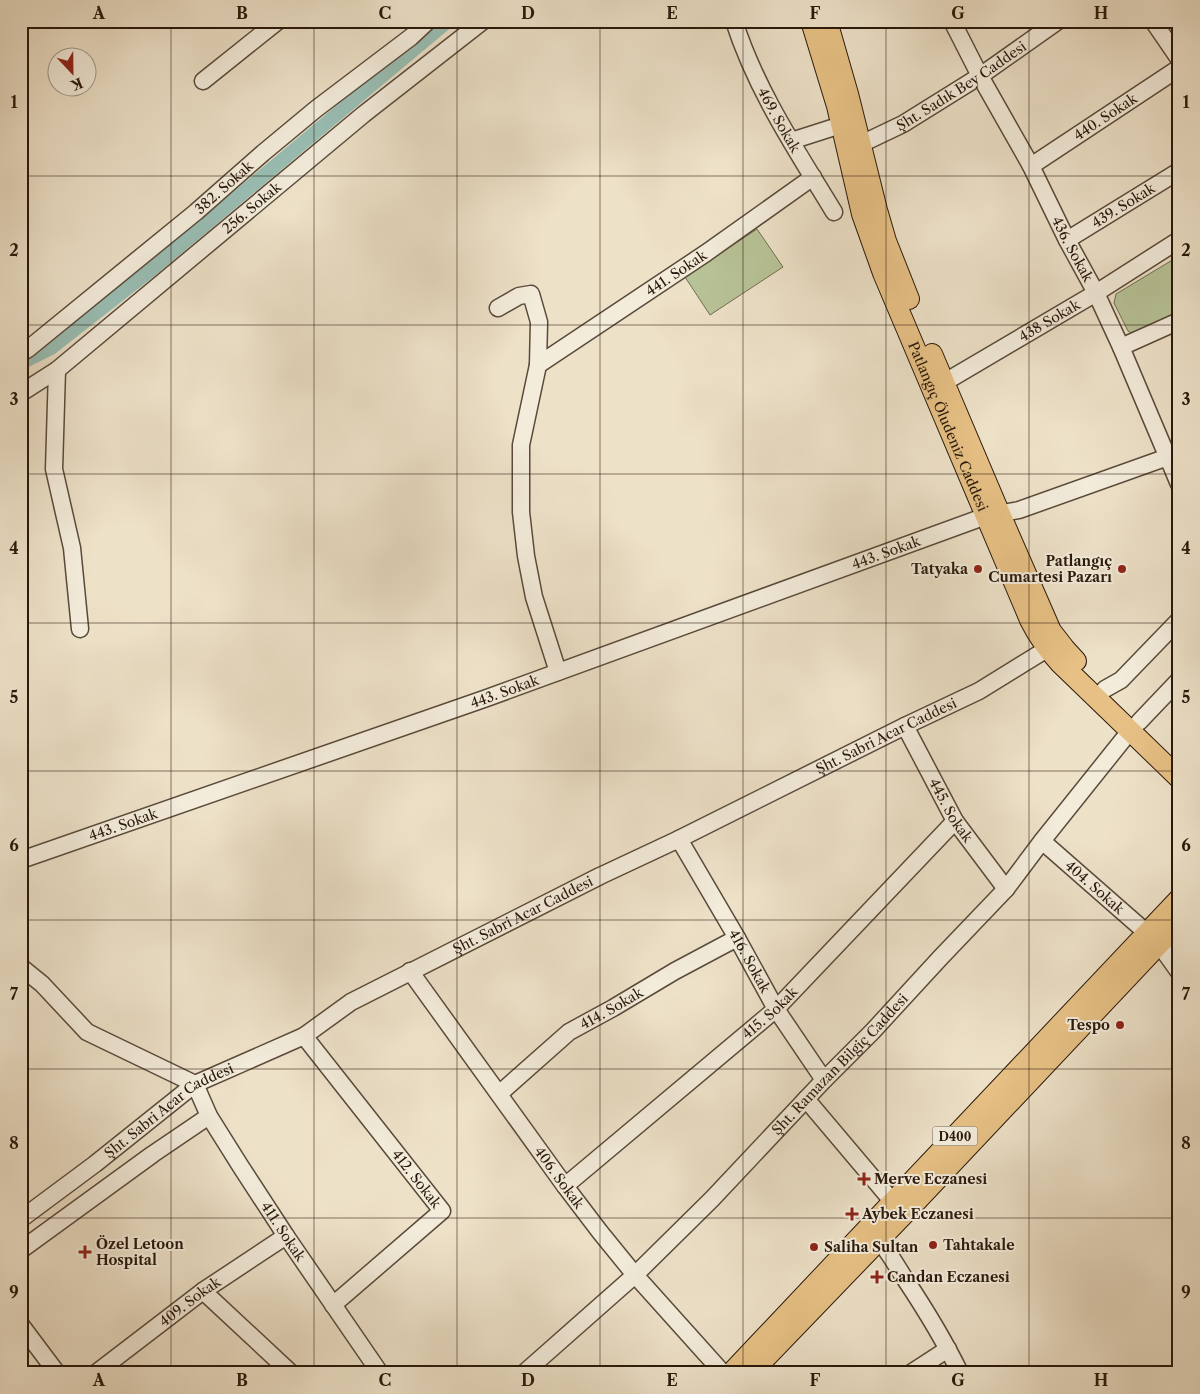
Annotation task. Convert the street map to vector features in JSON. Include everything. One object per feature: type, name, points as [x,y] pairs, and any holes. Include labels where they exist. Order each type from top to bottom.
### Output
[{"type":"main road","name":"Patlangıç Öludeniz Caddesi","points":[[811,21],[837,106],[862,214],[880,265],[993,515],[1051,630],[1065,649],[1105,689],[1179,778]]},
{"type":"main road","name":"Patlangıç Öludeniz Caddesi","points":[[826,21],[848,94],[886,241],[897,272],[945,382],[1036,634],[1060,663],[1179,760]]},
{"type":"main road","name":"D400","points":[[751,1373],[874,1234],[1153,938],[1179,899]]},
{"type":"main road","name":"D400","points":[[731,1373],[874,1234],[893,1202],[1153,938],[1179,923]]},
{"type":"street","points":[[203,81],[278,21]]},
{"type":"street","name":"382. Sokak","points":[[21,353],[196,212],[316,109],[411,37],[428,21]]},
{"type":"street","name":"256. Sokak","points":[[21,393],[57,370],[364,114],[483,21]]},
{"type":"street","name":"469. Sokak","points":[[734,21],[742,47],[777,118],[834,212]]},
{"type":"street","name":"436. Sokak","points":[[952,21],[980,76],[1032,166],[1067,240],[1096,293],[1173,454],[1179,484]]},
{"type":"street","name":"Şht. Sadık Bey Caddesi","points":[[861,144],[903,124],[980,76],[1058,21]]},
{"type":"street","points":[[1153,21],[1179,59]]},
{"type":"street","name":"440. Sokak","points":[[1032,166],[1179,68]]},
{"type":"street","points":[[791,141],[841,126]]},
{"type":"street","name":"439. Sokak","points":[[1067,240],[1179,171]]},
{"type":"street","name":"441. Sokak","points":[[538,365],[706,253],[813,176]]},
{"type":"street","name":"438 Sokak","points":[[945,382],[1096,293],[1179,240]]},
{"type":"street","points":[[498,308],[519,296],[530,294],[538,322],[538,365],[521,445],[521,512],[526,556],[534,597],[558,672]]},
{"type":"street","points":[[1121,347],[1179,321]]},
{"type":"street","points":[[57,370],[54,468],[72,548],[80,629]]},
{"type":"street","name":"443. Sokak","points":[[21,860],[484,699],[993,515],[1019,510],[1173,454]]},
{"type":"street","points":[[1105,689],[1121,680],[1179,620]]},
{"type":"street","name":"Şht. Sabri Acar Caddesi","points":[[21,1219],[95,1164],[195,1084],[304,1036],[350,1002],[600,876],[979,691],[1047,649]]},
{"type":"street","name":"Şht. Ramazan Bilgiç Caddesi","points":[[524,1373],[576,1325],[635,1275],[712,1199],[872,1032],[1006,889],[1042,841],[1135,726],[1179,680]]},
{"type":"street","name":"445. Sokak","points":[[905,726],[955,821],[1006,889]]},
{"type":"street","name":"415. Sokak","points":[[565,1186],[776,1009],[955,821]]},
{"type":"street","name":"416. Sokak","points":[[679,839],[738,938],[776,1009],[824,1080]]},
{"type":"street","name":"404. Sokak","points":[[1042,841],[1153,938],[1179,972]]},
{"type":"street","name":"414. Sokak","points":[[499,1094],[569,1032],[738,938]]},
{"type":"street","points":[[21,967],[42,984],[87,1032],[195,1084]]},
{"type":"street","name":"406. Sokak","points":[[410,971],[565,1186],[635,1275],[723,1373]]},
{"type":"street","name":"412. Sokak","points":[[304,1036],[442,1211],[333,1304]]},
{"type":"street","name":"411. Sokak","points":[[195,1084],[209,1116],[286,1236],[380,1373]]},
{"type":"street","points":[[806,1099],[893,1202]]},
{"type":"street","points":[[21,1250],[153,1154],[209,1116]]},
{"type":"street","points":[[874,1234],[948,1348],[960,1373]]},
{"type":"street","name":"409. Sokak","points":[[96,1373],[203,1291],[286,1236]]},
{"type":"street","points":[[203,1291],[291,1373]]},
{"type":"street","points":[[21,1325],[57,1373]]},
{"type":"street","points":[[911,1373],[948,1348]]},
{"type":"green space","points":[[757,229],[783,267],[710,315],[685,277]]},
{"type":"green space","points":[[1179,256],[1179,314],[1135,335],[1128,331],[1114,303],[1116,294]]},
{"type":"waterway","points":[[21,363],[51,348],[152,269],[448,21]]},
{"type":"place","name":"Tatyaka","points":[[978,569]]},
{"type":"place","name":"Patlangıç Cumartesi Pazarı","points":[[1122,569]]},
{"type":"place","name":"Tespo","points":[[1120,1025]]},
{"type":"place","name":"Merve Eczanesi","points":[[864,1179]]},
{"type":"place","name":"Aybek Eczanesi","points":[[852,1214]]},
{"type":"place","name":"Tahtakale","points":[[933,1245]]},
{"type":"place","name":"Saliha Sultan","points":[[814,1247]]},
{"type":"place","name":"Özel Letoon Hospital","points":[[85,1252]]},
{"type":"place","name":"Candan Eczanesi","points":[[877,1277]]}]
